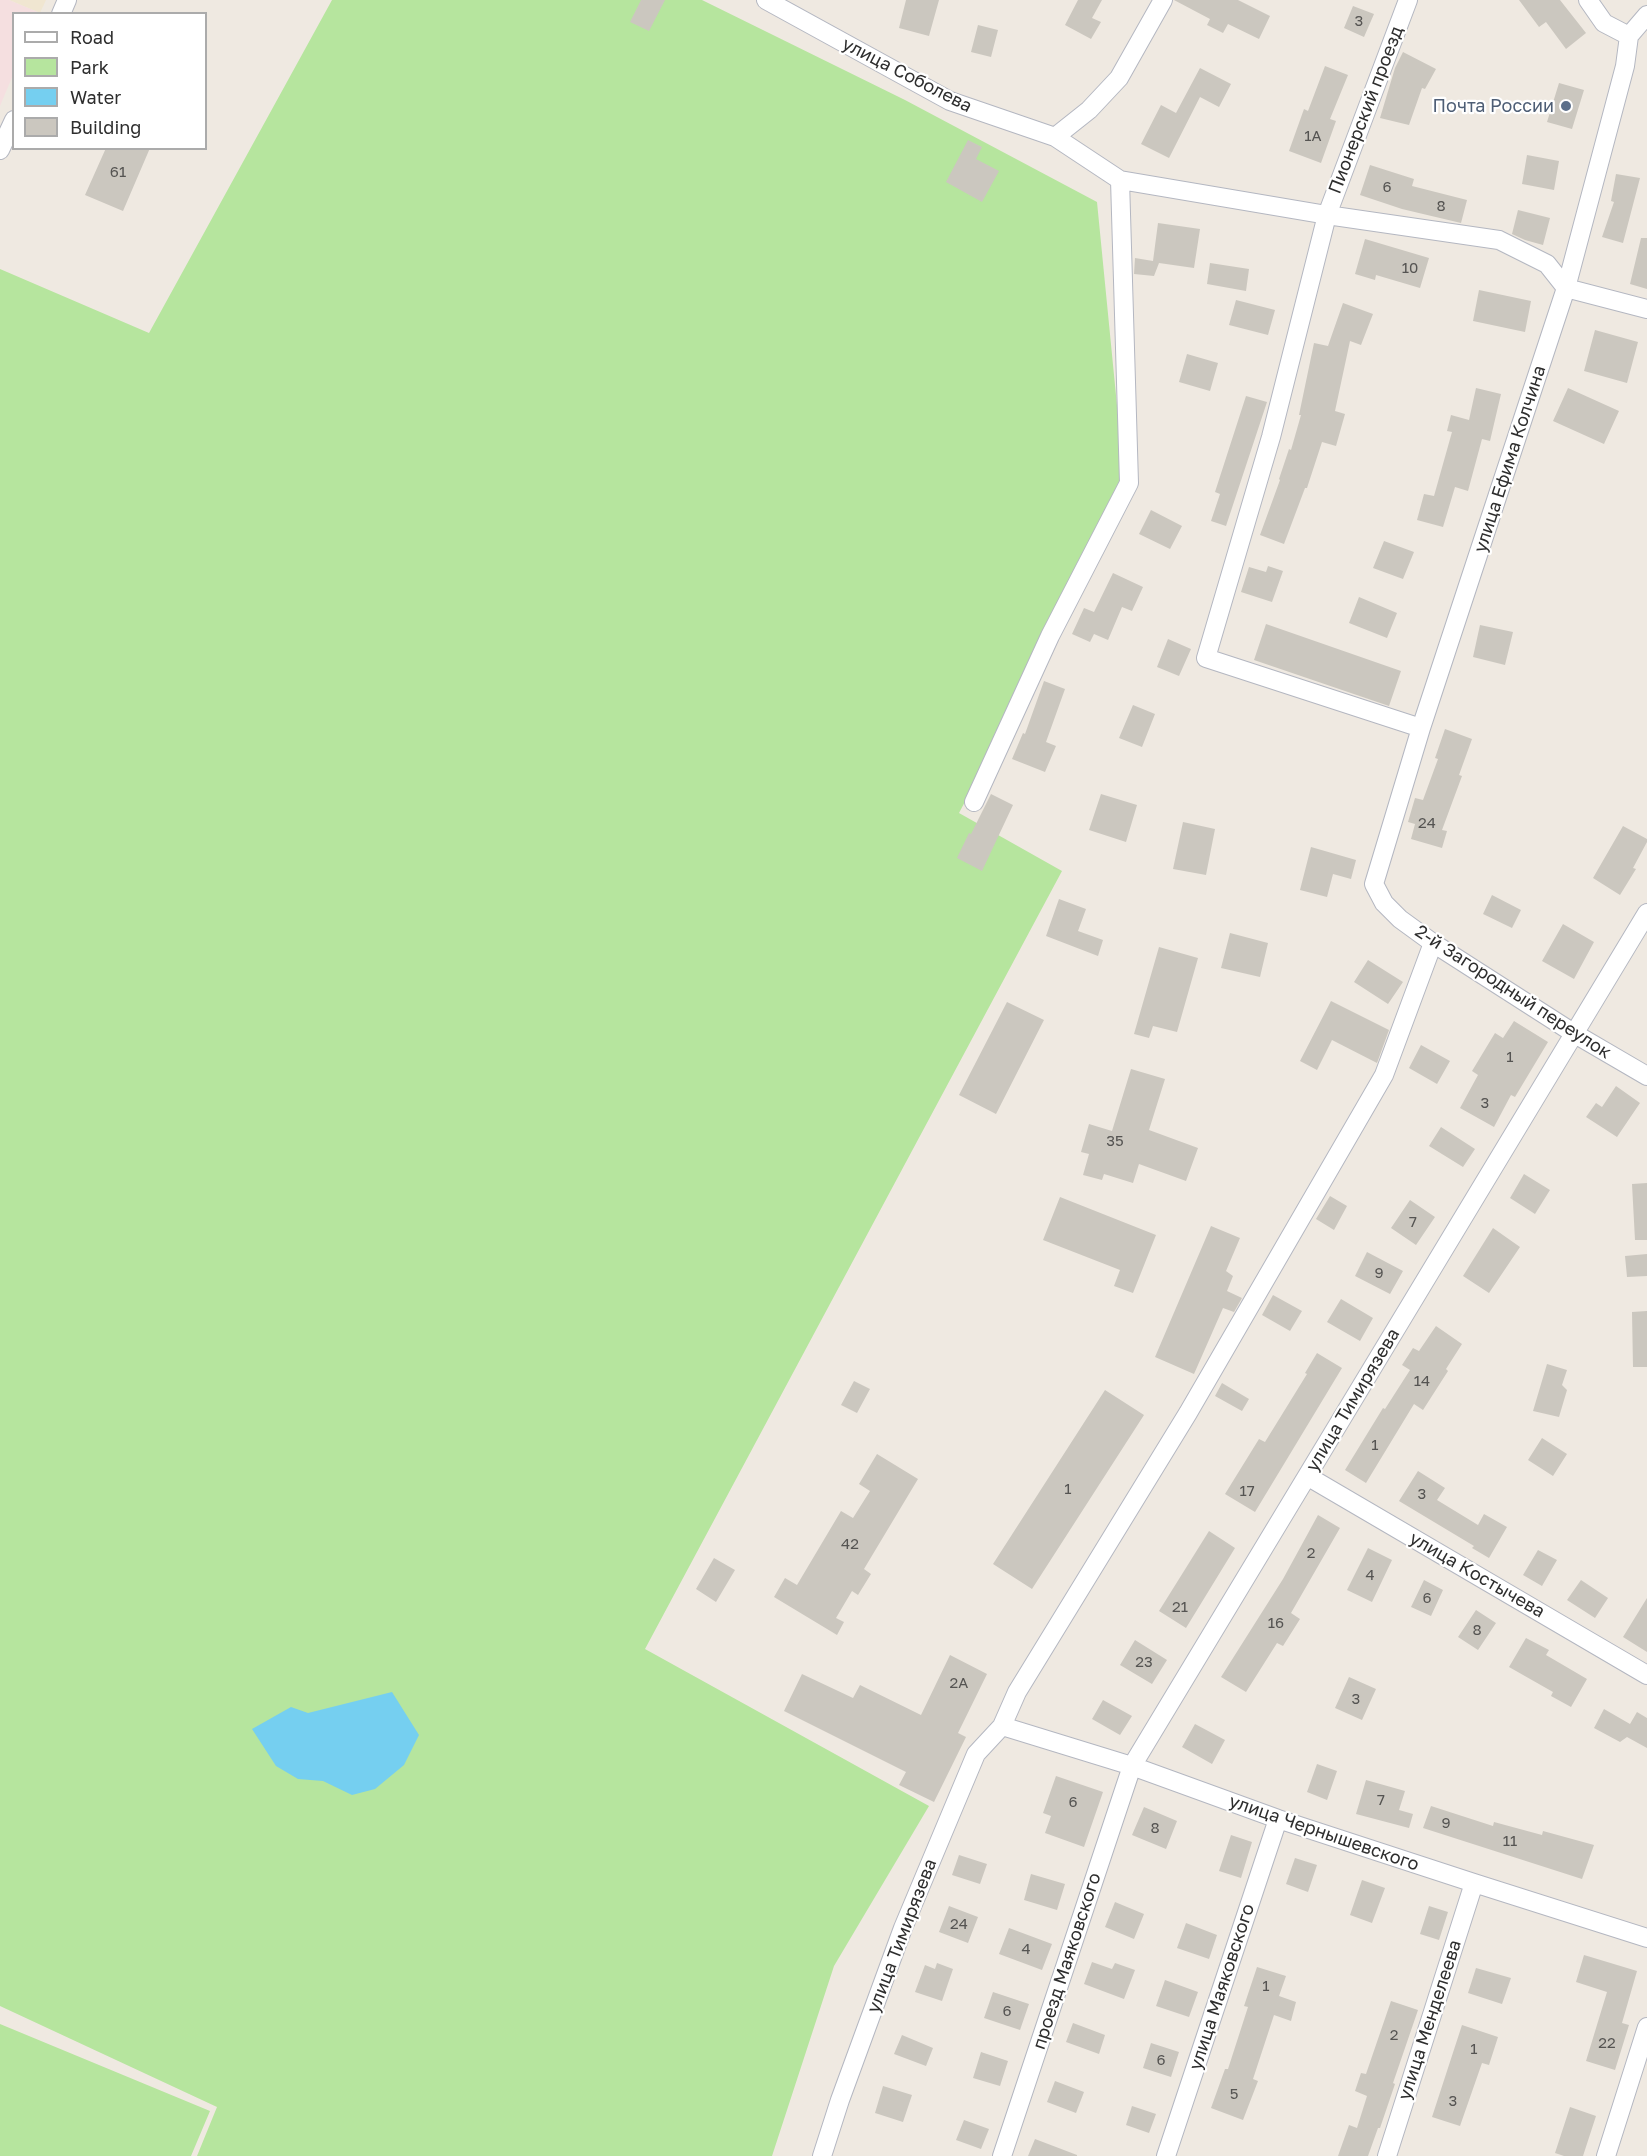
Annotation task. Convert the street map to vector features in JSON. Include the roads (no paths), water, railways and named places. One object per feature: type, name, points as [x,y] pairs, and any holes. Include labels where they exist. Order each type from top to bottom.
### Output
[{"type":"street","name":"улица Соболева","points":[[766,0],[950,101],[1055,137],[1120,180]]},
{"type":"street","points":[[1055,137],[1089,110],[1119,78],[1163,0]]},
{"type":"street","name":"Пионерский проезд","points":[[1408,0],[1327,215],[1499,240],[1546,264],[1566,288]]},
{"type":"street","points":[[1588,0],[1604,23],[1629,36],[1647,15]]},
{"type":"street","name":"улица Ефима Колчина","points":[[1384,903],[1374,884],[1421,728],[1566,288],[1625,66],[1629,36]]},
{"type":"street","points":[[0,150],[12,124]]},
{"type":"street","points":[[974,802],[1050,636],[1129,483],[1120,180],[1327,215],[1271,437],[1206,658],[1421,728]]},
{"type":"street","points":[[1566,288],[1647,309]]},
{"type":"street","name":"2-й Загородный переулок","points":[[1384,903],[1400,919],[1433,943],[1575,1034],[1647,1076]]},
{"type":"street","name":"улица Тимирязева","points":[[1132,1766],[1647,913]]},
{"type":"street","name":"улица Тимирязева","points":[[822,2156],[840,2100],[907,1917],[976,1754],[1002,1726],[1017,1692],[1188,1413],[1384,1075],[1433,943]]},
{"type":"street","name":"улица Костычева","points":[[1307,1476],[1647,1675]]},
{"type":"street","name":"улица Чернышевского","points":[[1002,1726],[1132,1766],[1278,1819],[1647,1938]]},
{"type":"street","name":"проезд Маяковского","points":[[1002,2156],[1132,1766]]},
{"type":"street","name":"улица Маяковского","points":[[1166,2156],[1278,1819]]},
{"type":"street","name":"улица Менделеева","points":[[1387,2156],[1474,1883]]},
{"type":"street","points":[[1606,2156],[1647,2027]]},
{"type":"water","points":[[392,1692],[419,1735],[404,1765],[375,1789],[352,1795],[323,1781],[298,1779],[276,1766],[252,1729],[291,1707],[308,1713]]},
{"type":"place","name":"Почта России","points":[[1566,106]]}]
